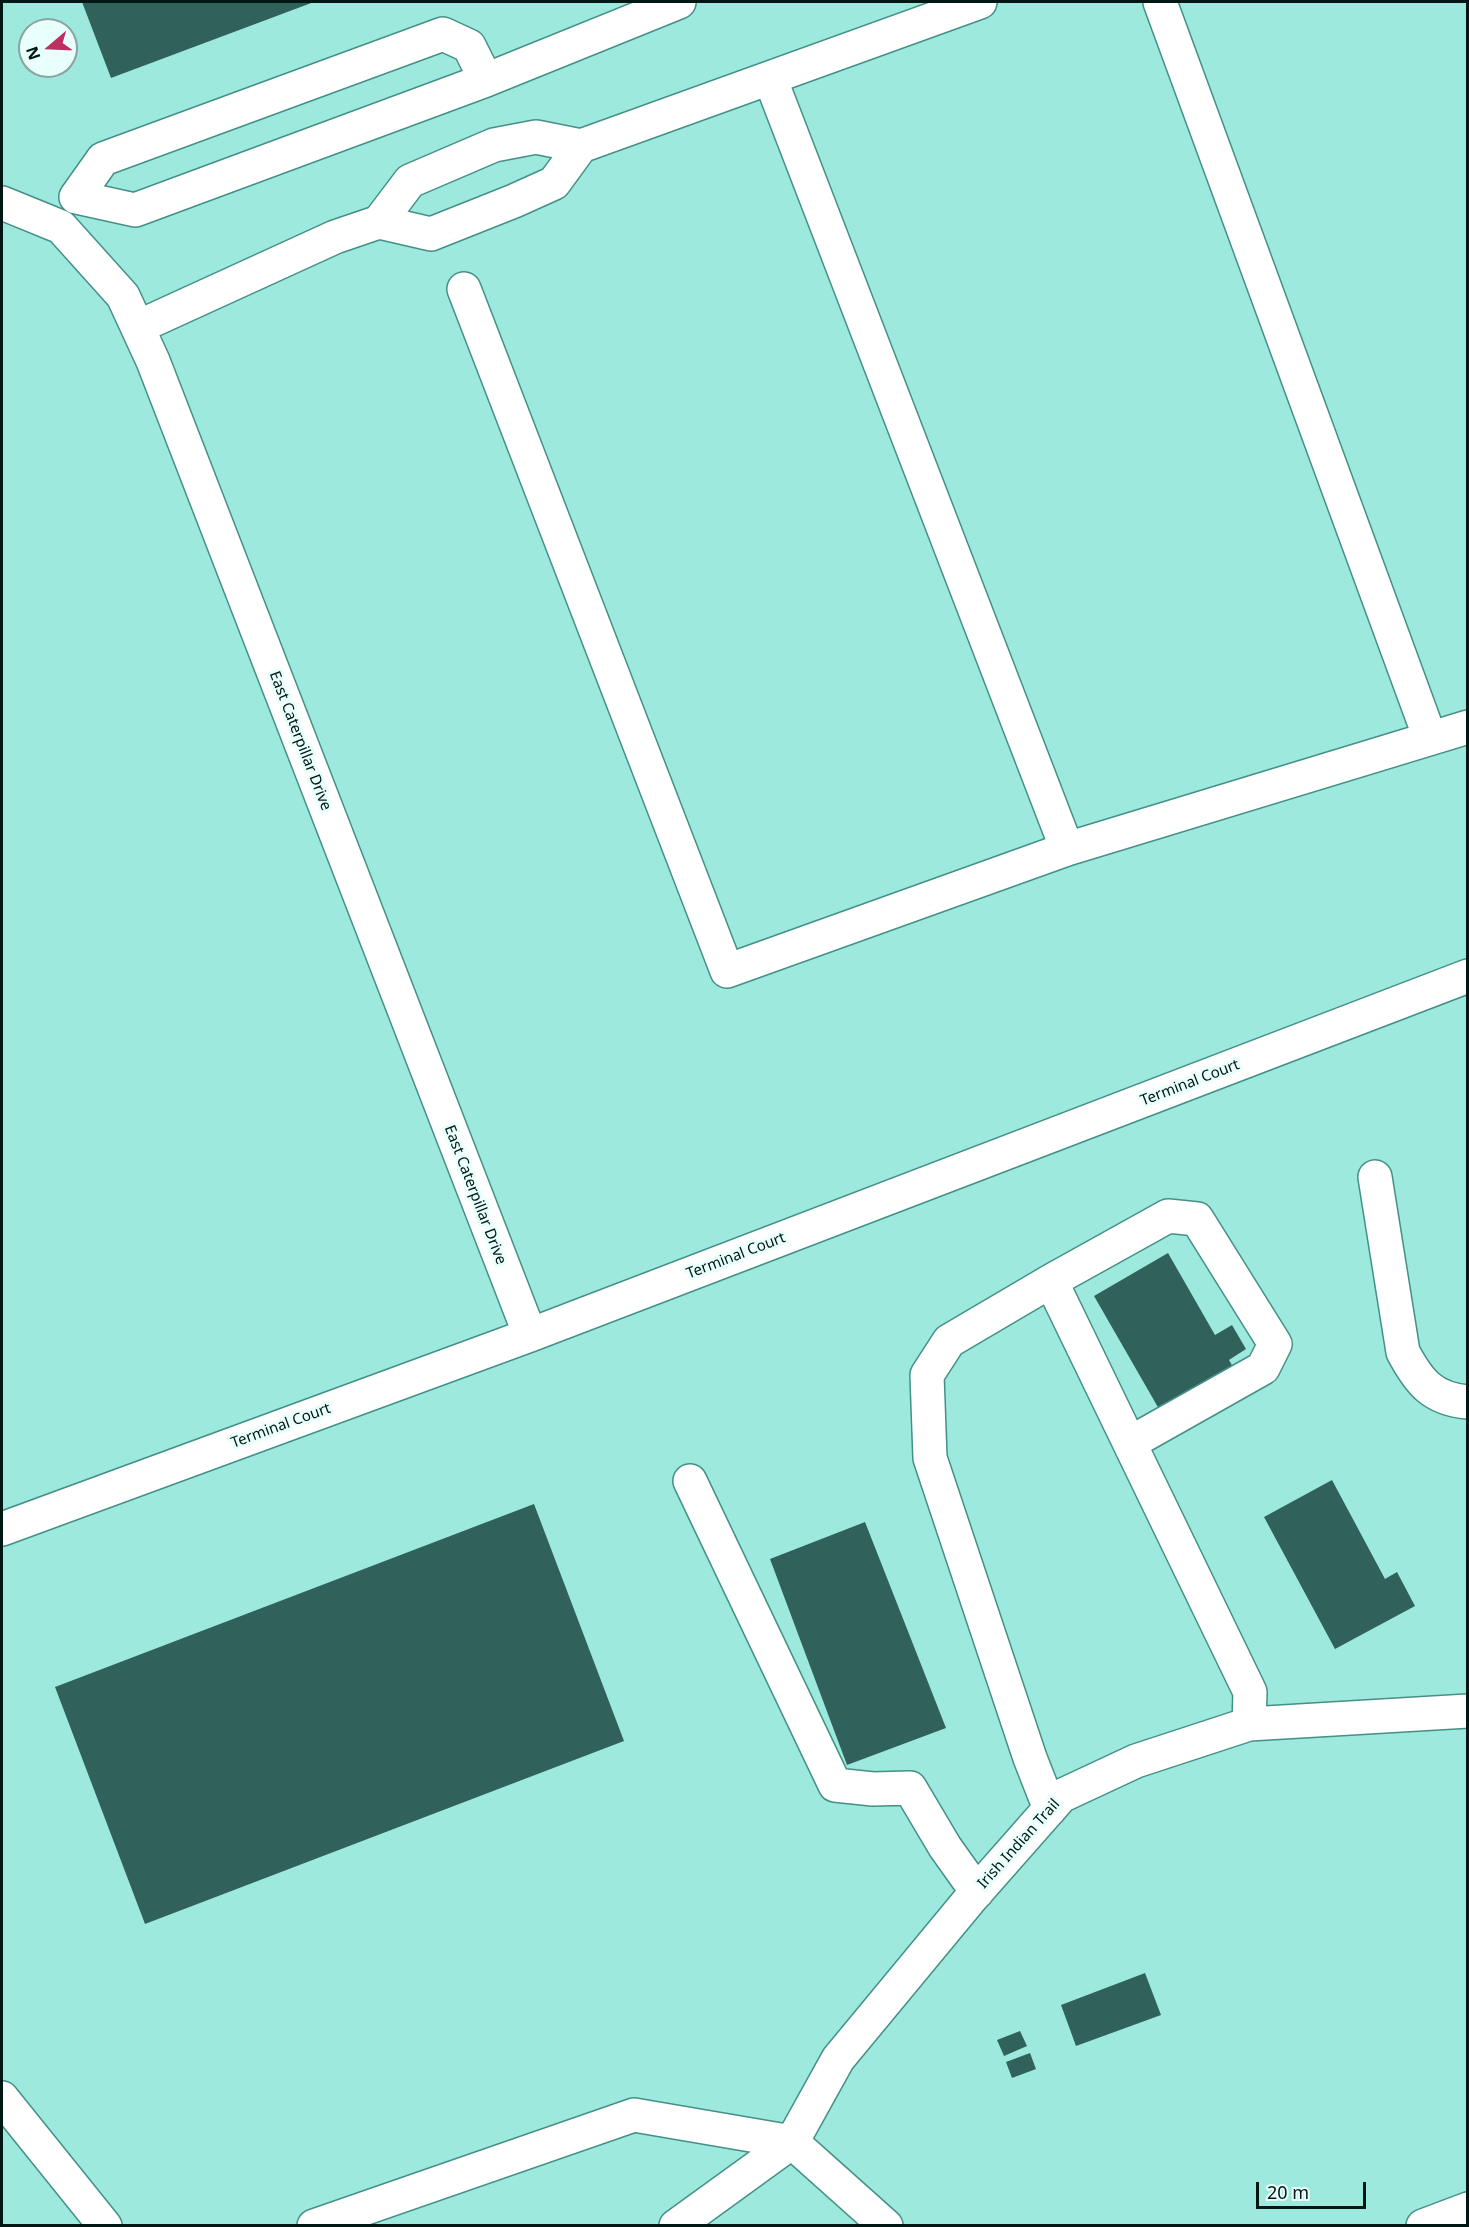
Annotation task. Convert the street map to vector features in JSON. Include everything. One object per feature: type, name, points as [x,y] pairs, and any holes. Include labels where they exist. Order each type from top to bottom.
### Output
[{"type":"street","points":[[76,196],[135,210],[486,80],[679,2]]},
{"type":"street","points":[[379,222],[410,181],[494,145],[536,137],[581,146],[980,2]]},
{"type":"street","points":[[1160,2],[1430,738]]},
{"type":"street","points":[[33,217],[76,196],[104,159],[443,33],[469,46],[486,80]]},
{"type":"street","points":[[770,78],[1067,849]]},
{"type":"street","points":[[138,327],[335,237],[379,222],[431,234],[554,183],[581,146]]},
{"type":"street","name":"East Caterpillar Drive","points":[[2,203],[61,227],[123,296],[138,327],[158,372],[530,1335]]},
{"type":"street","points":[[464,289],[727,971],[1067,849],[1467,727]]},
{"type":"street","name":"Terminal Court","points":[[2,1529],[530,1335],[1467,976]]},
{"type":"street","points":[[1375,1177],[1403,1352],[1415,1375],[1430,1390],[1450,1401],[1467,1402]]},
{"type":"street","points":[[1050,1809],[1026,1747],[930,1458],[927,1375],[949,1341],[1052,1281],[1168,1216],[1197,1219],[1275,1344],[1263,1368],[1130,1443]]},
{"type":"street","points":[[1052,1281],[1250,1692],[1249,1724]]},
{"type":"street","points":[[690,1480],[835,1785],[873,1789],[910,1788],[945,1847],[977,1892]]},
{"type":"street","name":"Irish Indian Trail","points":[[792,2142],[838,2059],[977,1892],[1061,1796],[1136,1761],[1249,1724],[1467,1711]]},
{"type":"street","points":[[2,2098],[105,2226]]},
{"type":"street","points":[[314,2226],[634,2115],[792,2142],[886,2226]]},
{"type":"street","points":[[676,2226],[792,2142]]},
{"type":"street","points":[[1423,2226],[1467,2209]]},
{"type":"building","points":[[82,2],[314,2],[111,78]]},
{"type":"building","points":[[1168,1253],[1215,1335],[1232,1325],[1246,1349],[1229,1360],[1233,1367],[1159,1409],[1094,1296]]},
{"type":"building","points":[[1332,1480],[1385,1579],[1397,1572],[1415,1606],[1335,1649],[1264,1517]]},
{"type":"building","points":[[534,1504],[624,1741],[145,1924],[55,1687]]},
{"type":"building","points":[[865,1522],[946,1728],[847,1765],[770,1559]]},
{"type":"building","points":[[1145,1973],[1161,2015],[1076,2046],[1061,2005]]},
{"type":"building","points":[[1020,2031],[1027,2046],[1004,2056],[997,2040]]},
{"type":"building","points":[[1030,2053],[1036,2069],[1012,2078],[1006,2062]]}]
